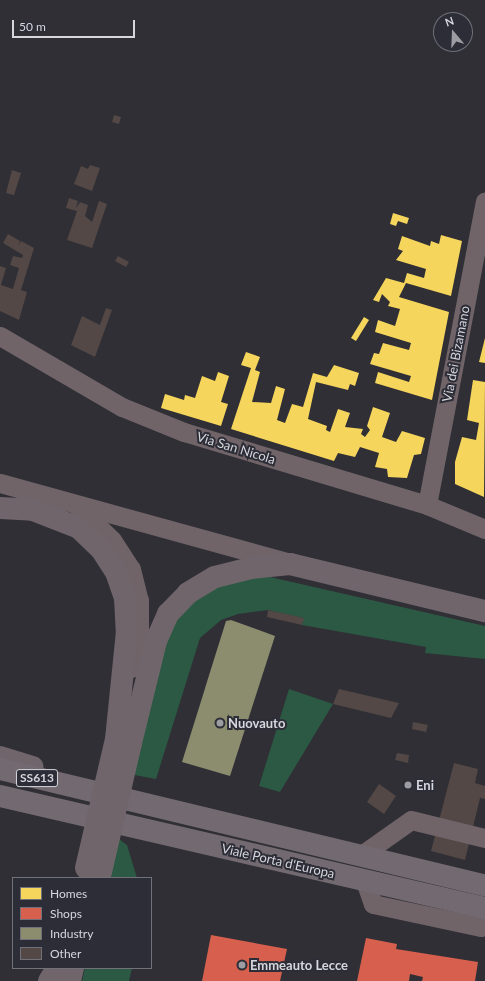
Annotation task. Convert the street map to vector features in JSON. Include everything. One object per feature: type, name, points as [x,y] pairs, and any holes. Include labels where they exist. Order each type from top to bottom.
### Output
[{"type":"highway","name":"SS613","points":[[0,769],[74,787]]},
{"type":"highway","name":"Viale Porta d'Europa","points":[[74,787],[485,885]]},
{"type":"highway","name":"SS613","points":[[0,796],[71,813]]},
{"type":"highway","name":"Viale Porta d'Europa","points":[[71,813],[485,908]]},
{"type":"main road","points":[[0,508],[32,510],[80,528],[101,549],[116,572],[125,598],[127,631],[124,741]]},
{"type":"main road","points":[[93,874],[124,741],[156,640],[168,614],[188,593],[215,577],[250,568],[290,564],[485,611]]},
{"type":"main road","points":[[0,758],[54,774],[74,787]]},
{"type":"main road","points":[[0,803],[71,813]]},
{"type":"main road","points":[[49,981],[66,974]]},
{"type":"street","name":"Via dei Bizamano","points":[[427,505],[485,202]]},
{"type":"street","name":"Via San Nicola","points":[[0,336],[122,407],[184,432],[427,505],[485,528]]},
{"type":"street","points":[[0,483],[290,564]]},
{"type":"street","points":[[72,502],[112,540],[131,569],[139,600],[139,635],[124,741]]},
{"type":"street","points":[[360,856],[411,820],[485,838]]},
{"type":"street","points":[[365,881],[373,904],[481,927],[485,923]]},
{"type":"green space","points":[[270,577],[485,626],[485,659],[425,653],[426,647],[302,625],[303,618],[268,610],[238,614],[221,620],[200,638],[156,779],[129,774],[152,678],[174,620],[201,594],[233,579]]},
{"type":"green space","points":[[289,689],[333,704],[280,792],[259,786]]},
{"type":"green space","points":[[115,836],[127,845],[137,877],[105,877]]},
{"type":"green space","points":[[85,969],[132,969],[129,981],[82,981]]},
{"type":"building: Homes","points":[[393,213],[409,218],[407,224],[398,221],[396,226],[390,224]]},
{"type":"building: Homes","points":[[441,235],[462,241],[451,296],[406,283],[399,297],[449,312],[432,400],[375,383],[378,372],[409,382],[411,376],[370,364],[374,353],[379,354],[383,343],[409,350],[411,343],[375,332],[378,320],[395,326],[400,309],[388,306],[390,302],[382,294],[379,302],[373,300],[386,278],[404,283],[407,273],[424,278],[426,269],[396,260],[403,251],[398,249],[402,236],[430,246],[431,241],[439,244]]},
{"type":"building: Homes","points":[[364,317],[369,320],[356,341],[351,338]]},
{"type":"building: Homes","points":[[485,338],[485,363],[479,362]]},
{"type":"building: Homes","points":[[246,352],[260,357],[255,370],[260,372],[252,402],[271,403],[276,386],[285,389],[277,420],[285,423],[292,404],[303,407],[313,373],[327,377],[334,365],[359,373],[355,386],[350,384],[348,390],[316,382],[308,419],[327,426],[326,430],[330,432],[338,409],[350,413],[345,427],[363,429],[361,434],[365,437],[370,430],[367,426],[373,407],[390,413],[382,437],[396,442],[402,431],[425,438],[421,454],[414,455],[407,478],[388,477],[387,469],[375,467],[379,453],[360,447],[355,457],[338,453],[334,461],[231,429],[251,368],[241,365]]},
{"type":"building: Homes","points":[[218,372],[229,376],[221,402],[228,404],[221,426],[161,408],[165,394],[184,400],[185,395],[195,398],[202,376],[215,381]]},
{"type":"building: Homes","points":[[473,380],[485,382],[484,497],[455,484],[455,462],[462,437],[476,440],[479,423],[467,420]]},
{"type":"building: Shops","name":"Emmeauto Lecce","points":[[211,935],[287,949],[280,981],[202,981]]},
{"type":"building: Shops","points":[[366,938],[397,944],[396,949],[478,962],[475,981],[422,981],[423,977],[410,974],[409,981],[357,981]]},
{"type":"building: Industry","points":[[231,620],[275,636],[230,776],[182,762],[226,621]]},
{"type":"building: Other","points":[[114,115],[121,117],[119,124],[112,122]]},
{"type":"building: Other","points":[[90,165],[100,168],[92,191],[74,184],[81,166],[88,169]]},
{"type":"building: Other","points":[[12,170],[21,173],[14,195],[6,193]]},
{"type":"building: Other","points":[[69,198],[78,201],[76,208],[80,202],[88,205],[85,216],[92,222],[99,201],[107,204],[92,248],[67,240],[77,211],[66,208]]},
{"type":"building: Other","points":[[8,234],[20,241],[18,246],[21,241],[34,248],[21,290],[27,292],[19,320],[0,311],[0,266],[6,268],[1,285],[13,289],[19,268],[10,265],[13,256],[22,258],[23,255],[3,243]]},
{"type":"building: Other","points":[[118,256],[129,262],[126,267],[115,261]]},
{"type":"building: Other","points":[[106,308],[112,310],[95,357],[71,345],[82,316],[100,325]]},
{"type":"building: Other","points":[[268,610],[304,618],[302,625],[267,617]]},
{"type":"building: Other","points":[[339,689],[399,703],[391,718],[333,704]]},
{"type":"building: Other","points":[[413,722],[428,725],[426,732],[412,729]]},
{"type":"building: Other","points":[[397,753],[409,755],[408,763],[395,760]]},
{"type":"building: Other","points":[[454,763],[478,769],[475,783],[485,786],[485,799],[480,798],[465,860],[431,851]]},
{"type":"building: Other","points":[[379,784],[396,796],[384,814],[367,802]]},
{"type":"place","name":"Nuovauto","points":[[220,723]]},
{"type":"place","name":"Eni","points":[[408,785]]},
{"type":"place","name":"Emmeauto Lecce","points":[[242,965]]}]
